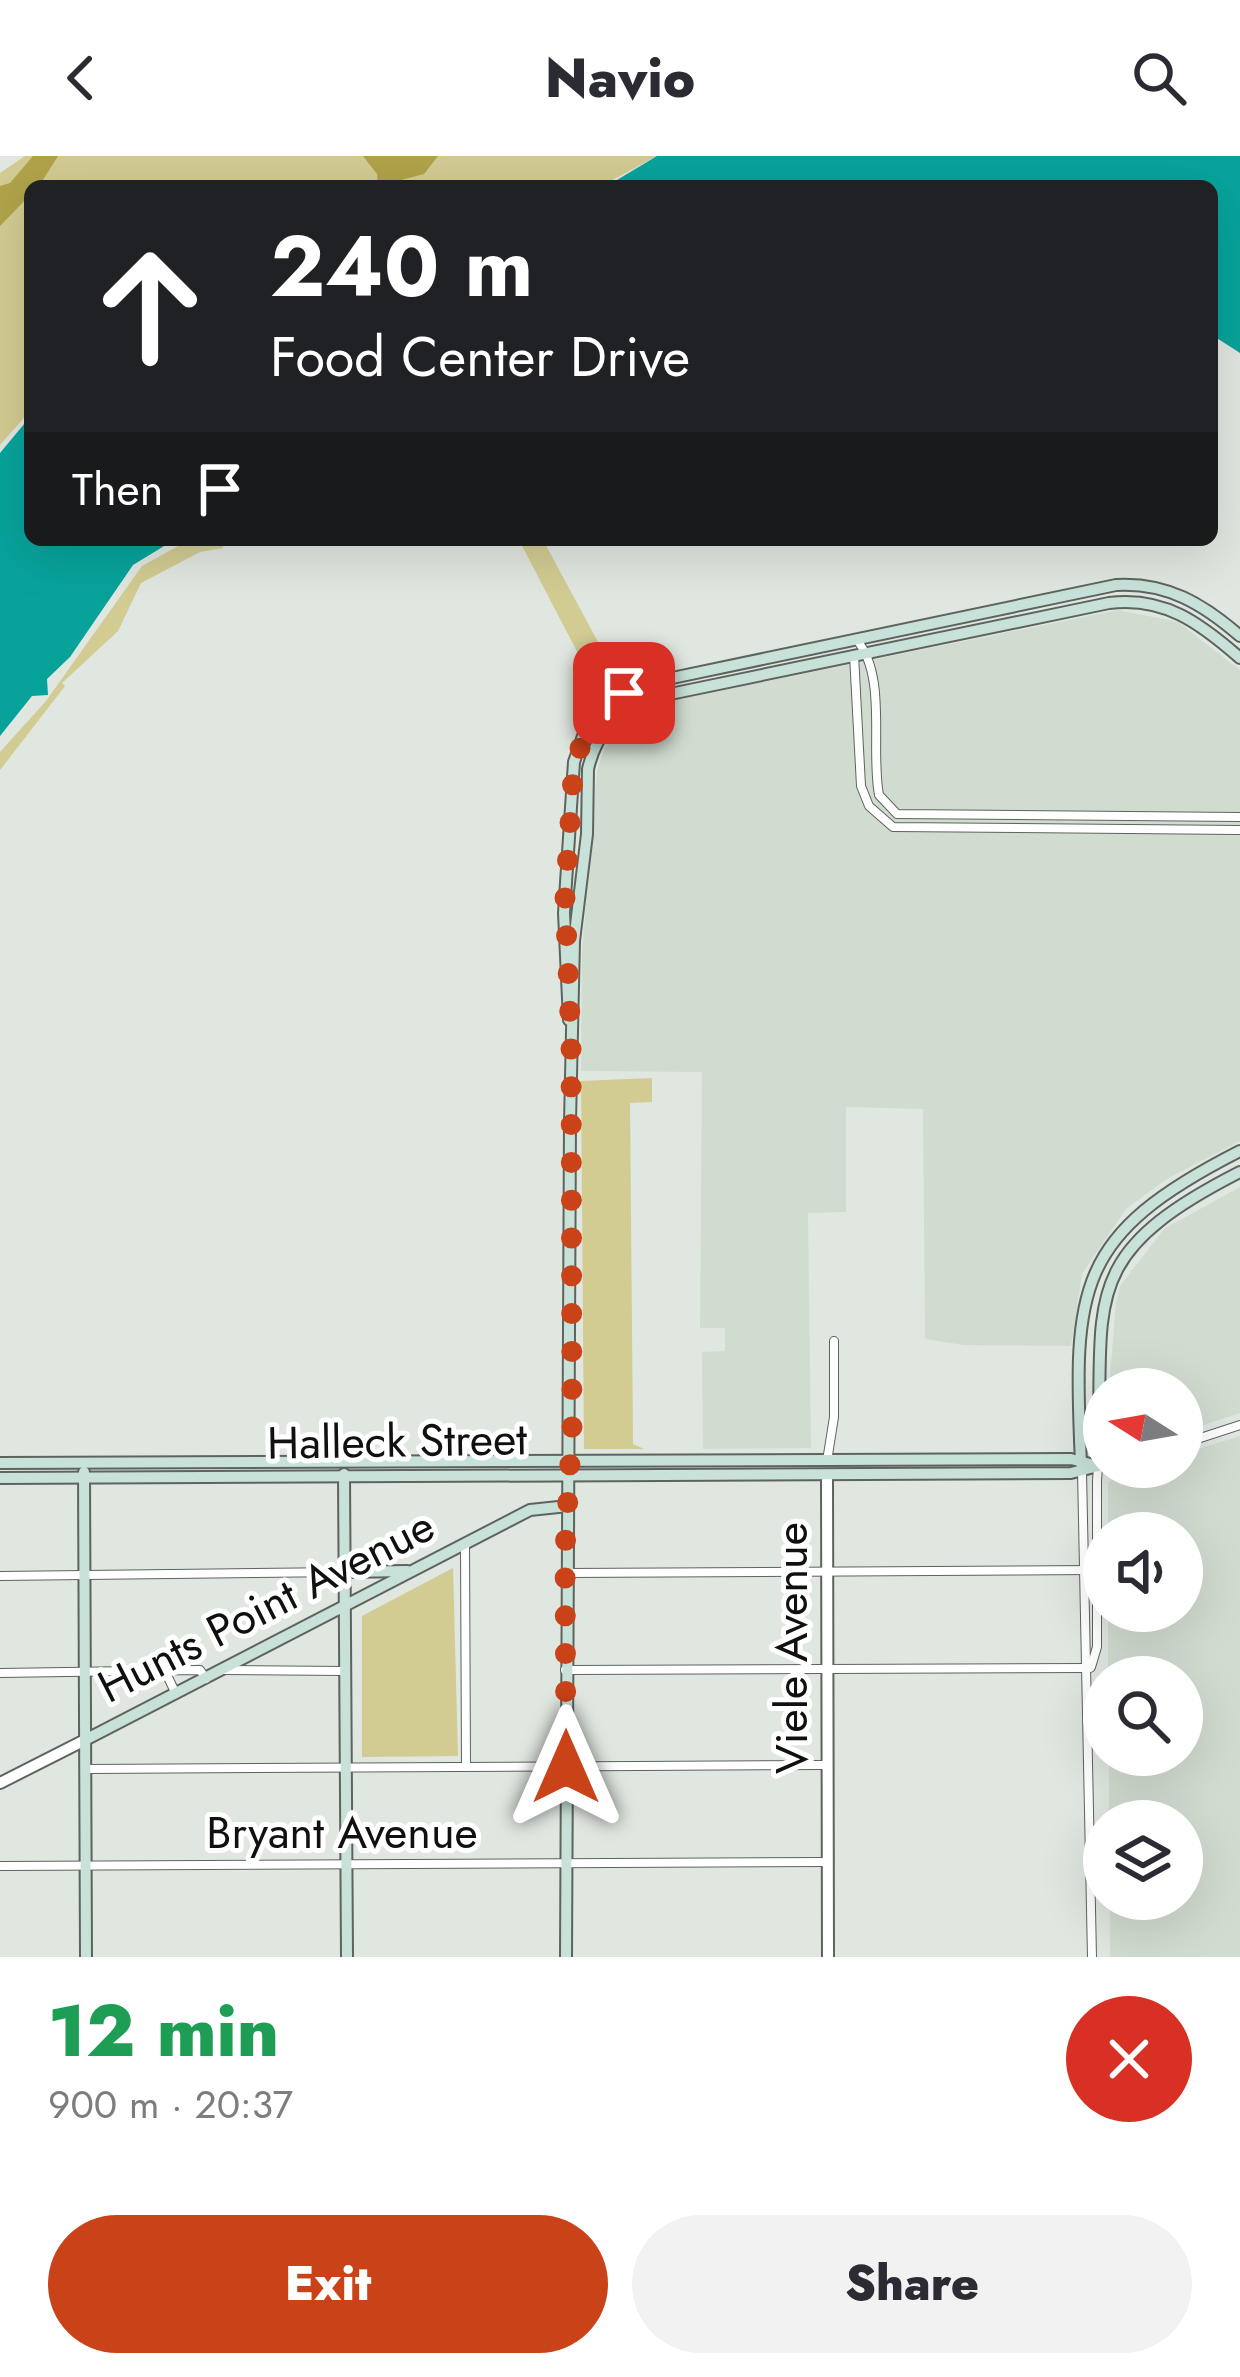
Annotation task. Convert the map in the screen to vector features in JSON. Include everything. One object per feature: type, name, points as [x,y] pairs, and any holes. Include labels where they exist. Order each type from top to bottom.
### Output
[{"type":"main road","points":[[566,1957],[571,1041],[564,914],[572,770],[583,736],[605,707],[634,688],[1126,584],[1181,595],[1240,636]]},
{"type":"main road","points":[[571,1041],[592,751],[608,725],[630,707],[698,688],[1136,601],[1186,616],[1240,658]]},
{"type":"main road","points":[[698,688],[785,654]]},
{"type":"main road","points":[[1082,1466],[1082,1322],[1101,1260],[1119,1233],[1153,1199],[1240,1151]]},
{"type":"main road","points":[[1099,1368],[1099,1338],[1111,1282],[1133,1244],[1163,1214],[1240,1172]]},
{"type":"main road","name":"Halleck Street","points":[[0,1478],[344,1478],[827,1461],[1082,1466]]},
{"type":"main road","name":"Viele Avenue","points":[[827,1461],[827,1475]]},
{"type":"main road","name":"Halleck Street","points":[[0,1463],[344,1464],[827,1475],[1082,1466]]},
{"type":"main road","points":[[84,1463],[86,1957]]},
{"type":"main road","points":[[344,1464],[346,1957]]},
{"type":"main road","name":"Hunts Point Avenue","points":[[86,1740],[530,1510],[568,1506]]},
{"type":"main road","points":[[344,1572],[408,1571]]},
{"type":"street","points":[[856,639],[868,653],[879,795],[897,814],[1240,817]]},
{"type":"street","points":[[854,656],[861,786],[869,806],[893,827],[1240,830]]},
{"type":"street","name":"Viele Avenue","points":[[827,1461],[834,1417],[835,1341]]},
{"type":"street","points":[[1203,1437],[1240,1425]]},
{"type":"street","points":[[565,1573],[1083,1570],[1082,1466]]},
{"type":"street","name":"Viele Avenue","points":[[827,1475],[828,1957]]},
{"type":"street","points":[[465,1544],[466,1767]]},
{"type":"street","points":[[0,1576],[344,1572]]},
{"type":"street","points":[[258,1653],[268,1672]]},
{"type":"street","points":[[565,1670],[1083,1668]]},
{"type":"street","points":[[0,1673],[200,1670],[206,1679]]},
{"type":"street","points":[[224,1670],[345,1670]]},
{"type":"street","points":[[165,1671],[176,1694]]},
{"type":"street","name":"Hunts Point Avenue","points":[[2,1778],[86,1740]]},
{"type":"street","points":[[86,1769],[828,1765]]},
{"type":"street","points":[[1091,1776],[1092,1957]]},
{"type":"street","name":"Bryant Avenue","points":[[0,1867],[828,1862]]},
{"type":"shaded area","points":[[25,156],[657,156],[612,180],[24,180],[24,418],[0,445],[0,173]]},
{"type":"shaded area","points":[[33,156],[58,156],[43,180],[24,180],[24,201],[0,226],[0,186],[10,183]]},
{"type":"shaded area","points":[[363,156],[438,156],[424,174],[378,180]]},
{"type":"shaded area","points":[[178,546],[223,546],[200,552],[141,583],[118,631],[62,683],[65,686],[0,770],[0,752],[46,701],[142,566]]},
{"type":"shaded area","points":[[522,546],[546,546],[611,666],[577,675],[583,663]]},
{"type":"shaded area","points":[[1118,610],[1178,622],[1240,670],[1240,1141],[1165,1180],[1126,1209],[1082,1274],[1071,1346],[964,1345],[925,1339],[923,1109],[846,1107],[846,1212],[808,1213],[811,1448],[703,1449],[702,1352],[725,1351],[725,1328],[700,1328],[702,1072],[581,1071],[582,952],[597,771],[605,748],[643,709],[665,702]]},
{"type":"shaded area","points":[[652,1078],[652,1102],[630,1103],[633,1444],[644,1449],[584,1449],[581,1081]]},
{"type":"shaded area","points":[[1240,1187],[1240,1413],[1203,1425],[1203,1368],[1111,1368],[1120,1286],[1164,1229]]},
{"type":"shaded area","points":[[1240,1436],[1240,1957],[1110,1957],[1110,1920],[1203,1920],[1203,1800],[1109,1800],[1109,1776],[1203,1776],[1203,1656],[1108,1656],[1108,1632],[1203,1632],[1203,1512],[1108,1512],[1108,1488],[1203,1488],[1203,1447]]},
{"type":"shaded area","points":[[453,1568],[458,1756],[362,1757],[362,1616]]},
{"type":"water","points":[[657,156],[1240,156],[1240,353],[1218,339],[1218,180],[617,180]]},
{"type":"water","points":[[24,424],[24,546],[164,546],[133,565],[70,657],[47,679],[48,695],[32,696],[0,736],[0,453]]},
{"type":"route","points":[[566,1767],[565,1550],[572,1428],[571,1041],[565,898],[574,762],[592,721],[624,693]]}]
